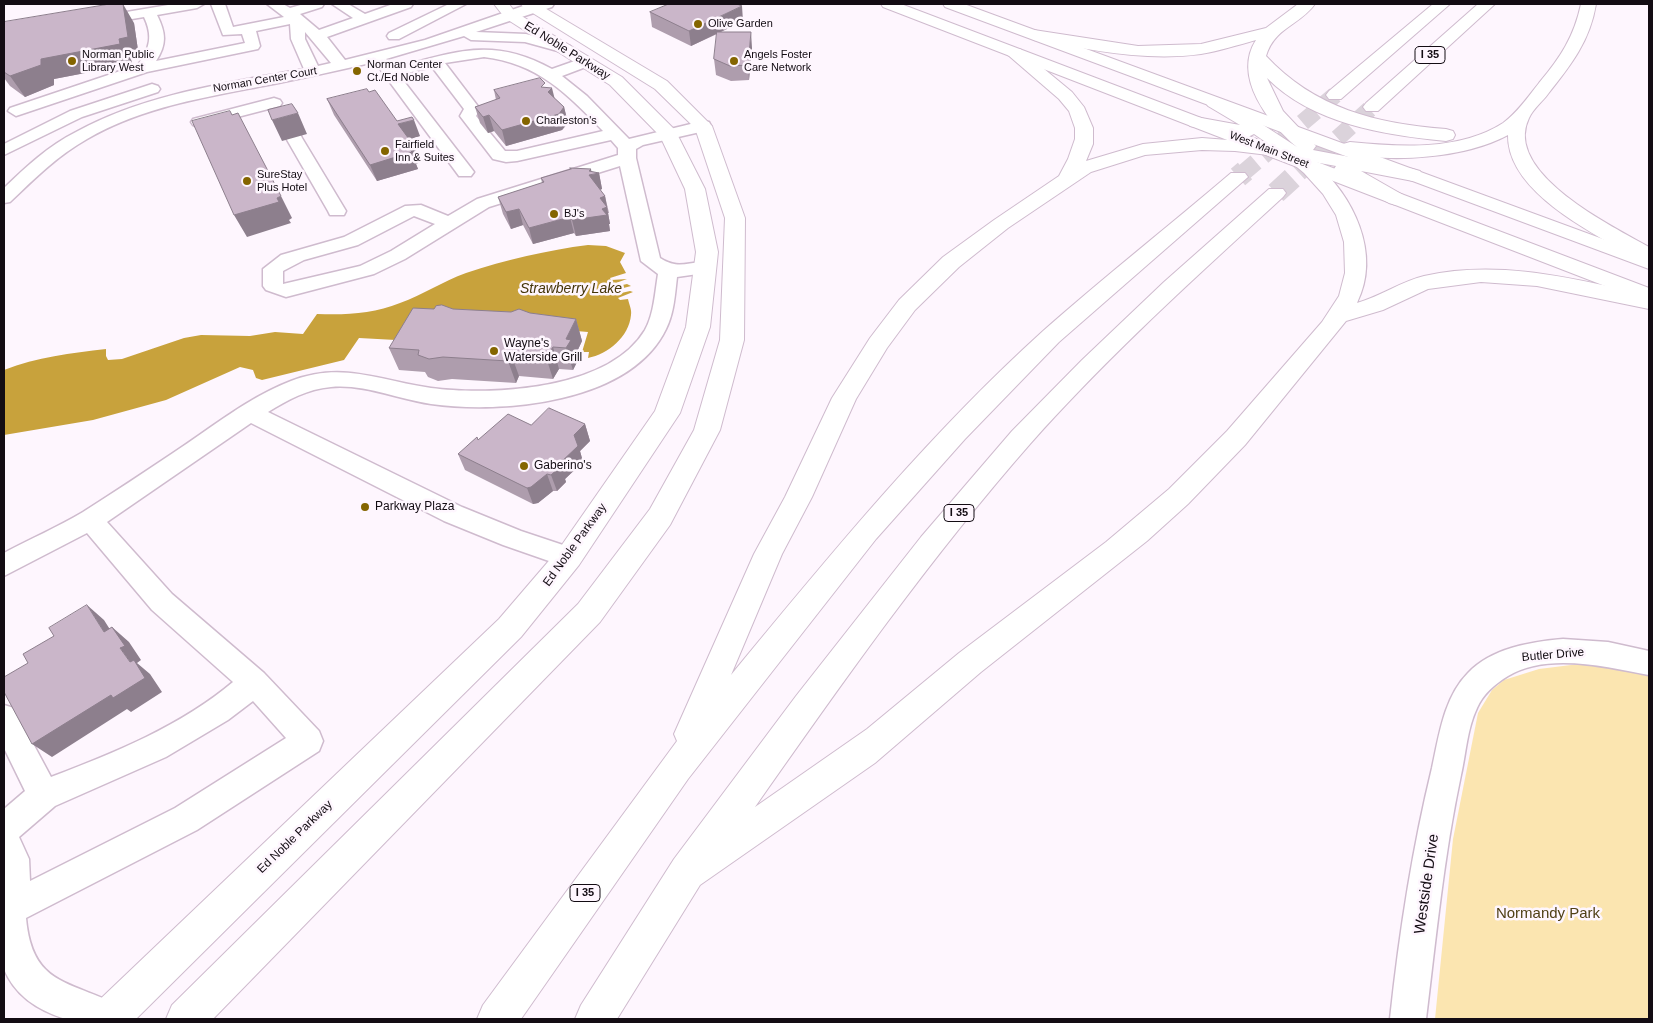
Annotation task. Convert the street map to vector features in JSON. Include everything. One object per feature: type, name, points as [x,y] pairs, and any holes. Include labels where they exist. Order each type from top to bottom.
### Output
[{"type":"main road","name":"West Main Street","points":[[888,4],[1196,122],[1269,143],[1314,153]]},
{"type":"main road","name":"West Main Street","points":[[950,4],[1290,130],[1314,153],[1396,200],[1649,296]]},
{"type":"main road","points":[[687,872],[865,751],[985,651],[1158,516],[1214,463],[1265,407],[1338,316],[1351,294],[1356,274],[1356,255],[1351,234],[1344,214],[1314,153],[1279,118],[1263,92],[1257,71],[1257,57],[1261,46],[1272,32],[1307,4]]},
{"type":"main road","name":"I 35","points":[[1335,95],[1442,4]]},
{"type":"main road","name":"I 35","points":[[1372,107],[1487,4]]},
{"type":"main road","points":[[1314,153],[1423,150],[1450,147],[1486,137],[1511,125],[1574,50],[1581,38],[1588,4]]},
{"type":"main road","name":"Ed Noble Parkway","points":[[186,1019],[590,613],[660,518],[708,430],[732,340],[736,218],[703,126],[661,85],[536,5]]},
{"type":"main road","name":"Ed Noble Parkway","points":[[107,1019],[510,628],[569,557],[667,413],[698,327],[707,252],[695,189],[668,134],[616,81],[505,7]]},
{"type":"main road","points":[[1034,35],[1118,49],[1158,51],[1202,49],[1272,32]]},
{"type":"main road","points":[[1014,52],[1061,90],[1074,104],[1080,116],[1084,128],[1084,140],[1068,178]]},
{"type":"main road","points":[[1257,57],[1282,85],[1322,106],[1349,117],[1394,129],[1486,137]]},
{"type":"main road","points":[[1214,102],[1269,143]]},
{"type":"main road","points":[[1521,115],[1517,134],[1518,147],[1528,168],[1539,182],[1584,218],[1649,256]]},
{"type":"main road","points":[[676,768],[768,554],[798,497],[844,398],[878,343],[907,305],[951,262],[1068,178],[1102,161],[1143,150],[1202,144],[1269,143]]},
{"type":"main road","points":[[1314,153],[1413,175],[1649,263]]},
{"type":"main road","name":"I 35","points":[[497,1019],[676,768],[866,531],[956,432],[1051,337],[1238,177]]},
{"type":"main road","name":"I 35","points":[[595,1019],[687,872],[807,706],[932,546],[1021,438],[1090,366],[1172,287],[1276,193]]},
{"type":"main road","points":[[1338,316],[1376,304],[1391,295],[1424,283],[1470,275],[1505,275],[1540,279],[1649,302]]},
{"type":"street","points":[[86,22],[197,4]]},
{"type":"street","points":[[218,4],[228,32],[294,18],[316,4]]},
{"type":"street","points":[[274,4],[318,35],[337,60]]},
{"type":"street","points":[[340,4],[364,19]]},
{"type":"street","points":[[318,35],[406,4]]},
{"type":"street","points":[[394,36],[426,22],[459,4]]},
{"type":"street","name":"Norman Center Court","points":[[337,60],[394,36],[505,7],[536,5]]},
{"type":"street","name":"Norman Center Court","points":[[243,70],[310,65],[378,56],[436,41],[505,7]]},
{"type":"street","points":[[143,68],[159,44],[156,28],[149,12]]},
{"type":"street","points":[[294,18],[298,39],[310,65]]},
{"type":"street","points":[[10,107],[143,68],[253,46],[248,28]]},
{"type":"street","points":[[436,41],[487,35],[507,36],[539,40],[576,56],[551,76]]},
{"type":"street","points":[[390,74],[463,55],[485,53],[506,56],[526,62],[551,76],[565,85],[614,134],[627,153],[651,261],[668,272],[705,268]]},
{"type":"street","points":[[378,56],[465,172]]},
{"type":"street","points":[[436,62],[472,109],[468,116],[499,154],[506,157],[614,134]]},
{"type":"street","name":"Norman Center Court","points":[[4,198],[40,162],[65,145],[125,115],[192,94],[262,81],[310,65]]},
{"type":"street","points":[[262,81],[284,120]]},
{"type":"street","points":[[4,150],[44,128],[109,102],[168,85]]},
{"type":"street","points":[[109,102],[125,115]]},
{"type":"street","points":[[196,122],[274,103]]},
{"type":"street","points":[[10,107],[44,128]]},
{"type":"street","points":[[449,224],[421,211],[412,210],[341,244],[284,260],[273,269],[273,286],[286,291],[366,270],[398,255],[449,224],[483,203],[627,153],[637,141],[703,126]]},
{"type":"street","points":[[294,138],[337,211]]},
{"type":"street","points":[[4,565],[90,520],[250,413],[296,387],[327,379],[368,382],[432,396],[469,399],[544,394],[600,377],[625,363],[652,337],[659,322],[668,272]]},
{"type":"street","points":[[250,413],[453,514],[512,538],[569,557]]},
{"type":"street","points":[[7,914],[186,819],[308,742],[254,682],[162,602],[90,520]]},
{"type":"street","name":"Butler Drive","points":[[1451,750],[1459,716],[1471,691],[1481,678],[1499,665],[1518,657],[1589,651],[1625,656],[1649,663]]},
{"type":"street","points":[[4,829],[44,795],[93,776],[156,747],[219,710],[254,682]]},
{"type":"street","points":[[4,718],[44,795]]},
{"type":"street","name":"Westside Drive","points":[[1408,1019],[1438,807],[1451,750]]},
{"type":"street","points":[[4,843],[8,847],[16,870],[7,914],[18,964],[31,981],[49,993],[89,1009],[107,1019]]},
{"type":"green space","name":"Normandy Park","points":[[1601,664],[1649,674],[1649,1019],[1435,1019],[1453,839],[1478,713],[1492,690],[1504,680],[1539,669]]},
{"type":"water","name":"Strawberry Lake","points":[[588,245],[606,246],[625,253],[620,262],[626,273],[610,278],[611,280],[627,279],[613,284],[614,287],[627,284],[631,286],[616,290],[617,294],[633,292],[618,298],[620,300],[628,299],[631,311],[629,323],[622,337],[610,348],[596,356],[588,358],[589,352],[582,352],[588,332],[529,327],[396,340],[359,338],[344,360],[262,380],[256,378],[253,370],[240,367],[166,400],[93,420],[4,435],[4,370],[16,366],[54,356],[106,349],[108,360],[122,359],[184,338],[201,335],[250,336],[275,332],[303,334],[317,314],[370,312],[390,307],[458,276],[481,268],[542,253]]},
{"type":"building","points":[[110,4],[123,4],[128,37],[119,39],[120,44],[41,59],[41,65],[10,76],[4,72],[4,22]]},
{"type":"building","points":[[669,4],[737,4],[742,6],[689,31],[650,12]]},
{"type":"building","points":[[717,32],[751,32],[748,65],[730,66],[714,59]]},
{"type":"building","points":[[540,78],[545,83],[541,87],[552,88],[548,92],[564,107],[559,114],[502,130],[489,115],[483,117],[475,107],[500,98],[494,90]]},
{"type":"building","name":"Fairfield Inn & Suites","points":[[367,89],[369,92],[375,90],[397,121],[412,117],[414,120],[398,124],[414,146],[408,148],[412,152],[370,165],[327,99]]},
{"type":"building","points":[[292,104],[298,113],[272,120],[268,110]]},
{"type":"building","name":"SureStay Plus Hotel","points":[[230,111],[232,115],[238,113],[281,196],[277,198],[279,202],[234,215],[192,121]]},
{"type":"building","points":[[570,168],[591,169],[589,171],[599,173],[589,175],[605,196],[600,198],[607,207],[602,209],[607,215],[572,220],[570,217],[529,228],[519,209],[506,212],[498,197],[544,182],[541,178]]},
{"type":"building","points":[[442,305],[453,309],[511,312],[519,309],[530,313],[576,319],[566,339],[571,340],[566,348],[553,347],[546,357],[511,354],[508,361],[443,357],[429,359],[418,355],[419,350],[389,348],[413,308],[434,309],[436,306]]},
{"type":"building","name":"Gaberino's","points":[[549,408],[585,424],[574,435],[578,446],[559,464],[561,466],[551,475],[547,474],[531,487],[527,488],[458,454],[477,437],[478,440],[508,414],[531,425]]},
{"type":"building","points":[[87,605],[104,632],[112,627],[125,646],[120,648],[130,662],[134,660],[145,678],[113,698],[111,695],[32,744],[4,692],[4,677],[28,663],[23,654],[54,636],[49,628]]},
{"type":"tunnel","points":[[1243,173],[1335,95]]},
{"type":"tunnel","points":[[1299,173],[1372,107]]},
{"type":"tunnel","points":[[1238,177],[1245,171]]},
{"type":"tunnel","points":[[1276,193],[1300,171]]},
{"type":"place","name":"Olive Garden","points":[[698,24]]},
{"type":"place","name":"Norman Public Library West","points":[[72,61]]},
{"type":"place","name":"Angels Foster Care Network","points":[[734,61]]},
{"type":"place","name":"Norman Center Ct./Ed Noble","points":[[357,71]]},
{"type":"place","name":"Charleston's","points":[[526,121]]},
{"type":"place","name":"Fairfield Inn & Suites","points":[[385,151]]},
{"type":"place","name":"SureStay Plus Hotel","points":[[247,181]]},
{"type":"place","name":"BJ's","points":[[554,214]]},
{"type":"place","name":"Wayne's Waterside Grill","points":[[494,351]]},
{"type":"place","name":"Gaberino's","points":[[524,466]]},
{"type":"place","name":"Parkway Plaza","points":[[365,507]]}]
